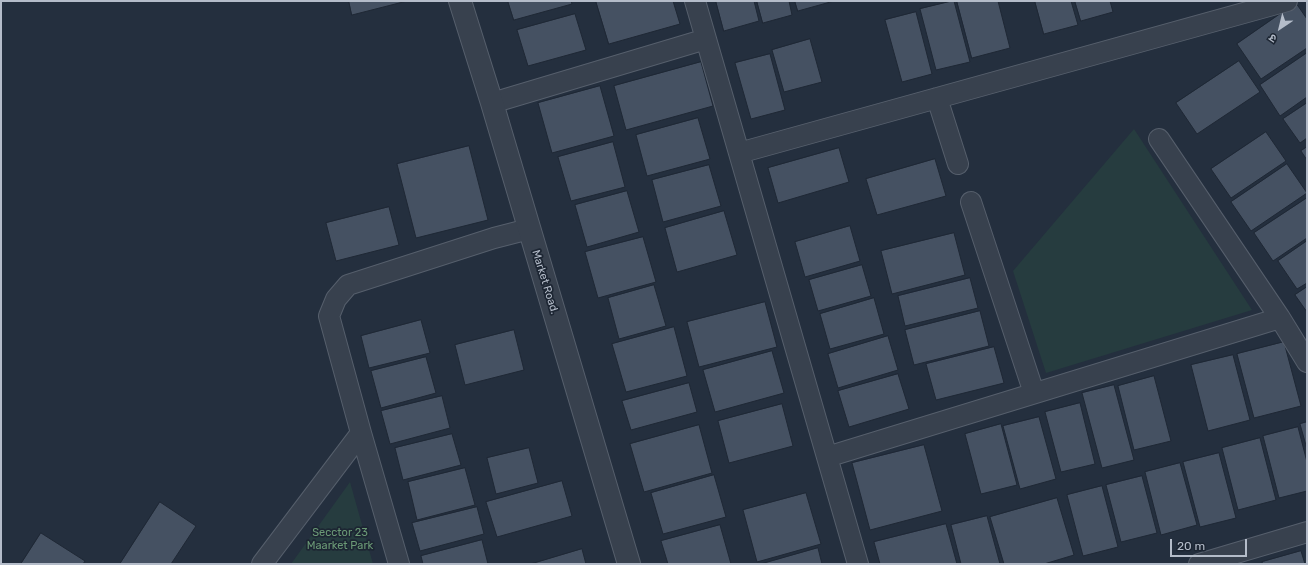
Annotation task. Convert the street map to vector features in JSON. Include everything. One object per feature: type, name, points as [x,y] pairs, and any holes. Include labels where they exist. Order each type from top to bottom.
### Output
[{"type":"street","name":"Market Road.","points":[[460,1],[492,103],[629,564]]},
{"type":"street","points":[[695,1],[858,564]]},
{"type":"street","points":[[739,153],[1287,1]]},
{"type":"street","points":[[492,103],[706,39]]},
{"type":"street","points":[[937,98],[958,164]]},
{"type":"street","points":[[1159,139],[1280,318],[1307,362]]},
{"type":"street","points":[[971,202],[1034,393]]},
{"type":"street","points":[[399,564],[329,316],[336,299],[348,285],[494,238],[529,229]]},
{"type":"street","points":[[827,457],[1280,318]]},
{"type":"street","points":[[262,564],[361,433]]},
{"type":"street","points":[[1199,564],[1307,532]]},
{"type":"green space","points":[[1134,129],[1252,310],[1046,373],[1013,271]]},
{"type":"green space","name":"Secctor 23 Maarket Park","points":[[350,482],[373,564],[291,564]]},
{"type":"building","points":[[349,1],[407,1],[352,15]]},
{"type":"building","points":[[508,1],[571,1],[572,4],[514,20]]},
{"type":"building","points":[[596,1],[673,1],[680,24],[609,44]]},
{"type":"building","points":[[716,1],[754,1],[759,21],[724,31]]},
{"type":"building","points":[[757,1],[789,1],[792,15],[763,23]]},
{"type":"building","points":[[795,1],[834,1],[798,11]]},
{"type":"building","points":[[954,1],[970,62],[936,70],[920,9]]},
{"type":"building","points":[[957,1],[998,1],[1010,48],[972,58]]},
{"type":"building","points":[[1035,1],[1071,1],[1078,25],[1044,34]]},
{"type":"building","points":[[1075,1],[1110,1],[1113,12],[1081,21]]},
{"type":"building","points":[[1296,3],[1307,19],[1307,48],[1261,79],[1237,44]]},
{"type":"building","points":[[916,12],[932,74],[902,82],[885,20]]},
{"type":"building","points":[[575,14],[586,50],[528,66],[517,30]]},
{"type":"building","points":[[810,39],[822,82],[784,92],[772,50]]},
{"type":"building","points":[[1307,53],[1307,97],[1280,116],[1260,85]]},
{"type":"building","points":[[770,54],[785,110],[751,119],[735,63]]},
{"type":"building","points":[[1239,61],[1260,92],[1197,134],[1176,103]]},
{"type":"building","points":[[701,62],[713,106],[626,130],[614,86]]},
{"type":"building","points":[[600,86],[614,136],[552,153],[538,103]]},
{"type":"building","points":[[1307,103],[1307,138],[1300,143],[1283,119]]},
{"type":"building","points":[[698,118],[710,159],[647,176],[636,135]]},
{"type":"building","points":[[1266,132],[1286,161],[1231,198],[1211,169]]},
{"type":"building","points":[[613,142],[625,187],[571,201],[558,157]]},
{"type":"building","points":[[469,146],[488,220],[416,238],[397,164]]},
{"type":"building","points":[[1307,147],[1307,160],[1301,151]]},
{"type":"building","points":[[839,148],[849,182],[778,203],[768,168]]},
{"type":"building","points":[[935,159],[946,196],[877,215],[866,179]]},
{"type":"building","points":[[1287,164],[1307,193],[1251,231],[1231,202]]},
{"type":"building","points":[[709,165],[721,206],[663,222],[652,180]]},
{"type":"building","points":[[627,191],[639,232],[587,247],[575,205]]},
{"type":"building","points":[[1307,198],[1307,238],[1273,261],[1254,233]]},
{"type":"building","points":[[389,207],[399,245],[336,261],[326,223]]},
{"type":"building","points":[[724,211],[737,255],[677,272],[665,228]]},
{"type":"building","points":[[850,226],[860,261],[805,277],[795,242]]},
{"type":"building","points":[[954,233],[965,275],[892,294],[881,251]]},
{"type":"building","points":[[643,237],[656,282],[598,298],[585,252]]},
{"type":"building","points":[[1307,241],[1307,283],[1297,289],[1278,261]]},
{"type":"building","points":[[862,265],[871,296],[818,311],[809,280]]},
{"type":"building","points":[[970,278],[978,308],[905,326],[898,296]]},
{"type":"building","points":[[654,285],[666,326],[619,339],[608,298]]},
{"type":"building","points":[[1307,287],[1307,312],[1295,295]]},
{"type":"building","points":[[874,298],[884,334],[830,349],[820,314]]},
{"type":"building","points":[[765,302],[777,347],[699,367],[687,322]]},
{"type":"building","points":[[980,311],[989,346],[914,365],[905,330]]},
{"type":"building","points":[[421,320],[430,353],[369,368],[361,336]]},
{"type":"building","points":[[674,327],[687,376],[626,392],[612,344]]},
{"type":"building","points":[[514,330],[524,370],[465,385],[455,345]]},
{"type":"building","points":[[888,336],[898,370],[838,388],[828,354]]},
{"type":"building","points":[[1284,342],[1301,406],[1254,418],[1237,354]]},
{"type":"building","points":[[994,347],[1004,383],[936,400],[926,364]]},
{"type":"building","points":[[772,351],[784,393],[715,412],[703,370]]},
{"type":"building","points":[[1233,355],[1250,420],[1208,431],[1191,365]]},
{"type":"building","points":[[426,357],[436,393],[381,408],[371,371]]},
{"type":"building","points":[[898,374],[909,409],[849,427],[838,391]]},
{"type":"building","points":[[1154,376],[1171,441],[1134,450],[1118,386]]},
{"type":"building","points":[[689,383],[697,412],[631,430],[622,401]]},
{"type":"building","points":[[1114,385],[1134,460],[1102,468],[1082,393]]},
{"type":"building","points":[[442,396],[450,428],[390,444],[381,411]]},
{"type":"building","points":[[1080,403],[1095,464],[1061,472],[1045,412]]},
{"type":"building","points":[[782,404],[793,446],[729,463],[718,421]]},
{"type":"building","points":[[1039,417],[1056,479],[1020,489],[1003,426]]},
{"type":"building","points":[[1307,422],[1307,449],[1300,424]]},
{"type":"building","points":[[1001,424],[1017,485],[981,494],[965,434]]},
{"type":"building","points":[[699,425],[712,473],[644,492],[630,444]]},
{"type":"building","points":[[1298,427],[1307,462],[1307,491],[1279,498],[1263,436]]},
{"type":"building","points":[[452,434],[461,465],[403,480],[395,448]]},
{"type":"building","points":[[1260,438],[1276,500],[1238,510],[1222,448]]},
{"type":"building","points":[[924,445],[942,511],[870,530],[852,463]]},
{"type":"building","points":[[529,448],[538,483],[496,494],[487,458]]},
{"type":"building","points":[[1219,453],[1236,518],[1200,527],[1183,462]]},
{"type":"building","points":[[1180,463],[1197,525],[1161,535],[1145,472]]},
{"type":"building","points":[[465,468],[475,505],[417,520],[408,482]]},
{"type":"building","points":[[714,475],[726,517],[663,534],[651,493]]},
{"type":"building","points":[[1142,476],[1157,533],[1121,542],[1106,485]]},
{"type":"building","points":[[562,481],[572,516],[497,537],[486,502]]},
{"type":"building","points":[[1102,486],[1118,547],[1083,556],[1067,495]]},
{"type":"building","points":[[806,493],[821,544],[757,562],[743,510]]},
{"type":"building","points":[[1057,498],[1074,555],[1044,564],[1004,564],[990,517]]},
{"type":"building","points":[[160,502],[196,526],[171,564],[120,564]]},
{"type":"building","points":[[477,507],[484,534],[420,551],[412,523]]},
{"type":"building","points":[[987,516],[1000,564],[961,564],[951,525]]},
{"type":"building","points":[[946,524],[957,564],[880,564],[874,542]]},
{"type":"building","points":[[720,525],[731,564],[668,564],[661,541]]},
{"type":"building","points":[[41,533],[85,561],[83,564],[21,564]]},
{"type":"building","points":[[482,540],[488,564],[423,564],[421,556]]},
{"type":"building","points":[[818,548],[822,564],[761,564]]},
{"type":"building","points":[[582,549],[586,564],[531,564]]},
{"type":"building","points":[[1301,551],[1305,564],[1263,564],[1262,562]]}]
